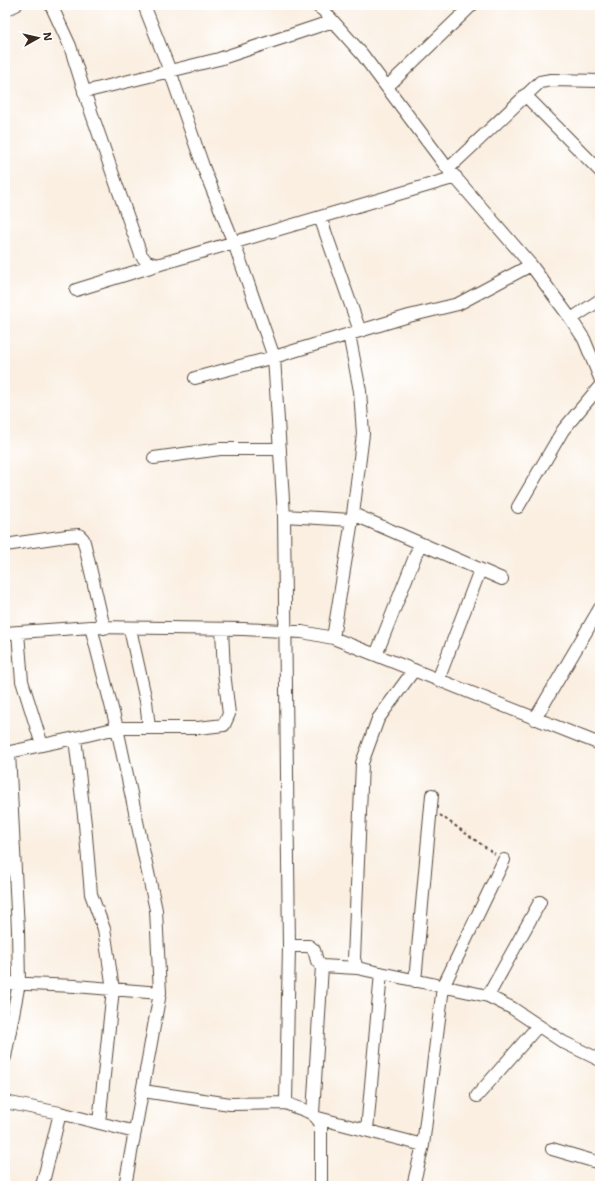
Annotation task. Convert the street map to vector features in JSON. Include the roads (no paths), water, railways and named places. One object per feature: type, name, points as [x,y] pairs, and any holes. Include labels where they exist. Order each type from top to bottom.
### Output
[{"type":"street","points":[[5,10],[16,5]]},
{"type":"street","points":[[51,5],[70,46],[84,92],[141,255],[147,262],[157,265]]},
{"type":"street","points":[[144,5],[170,71],[204,170],[234,242],[274,357],[284,516],[284,630],[289,946],[286,1103]]},
{"type":"street","points":[[318,5],[362,54],[452,173],[531,265],[572,319],[584,339],[600,378]]},
{"type":"street","points":[[387,87],[472,5]]},
{"type":"street","points":[[84,92],[219,59],[333,21]]},
{"type":"street","points":[[76,290],[320,217],[452,173],[525,95],[540,82],[551,80],[600,81]]},
{"type":"street","points":[[525,95],[600,171]]},
{"type":"street","points":[[320,217],[355,333],[363,434],[353,517],[333,638]]},
{"type":"street","points":[[195,378],[274,357],[408,316],[458,304],[531,265]]},
{"type":"street","points":[[572,319],[600,300]]},
{"type":"street","points":[[518,507],[563,430],[600,386]]},
{"type":"street","points":[[154,458],[220,449],[280,449]]},
{"type":"street","points":[[284,516],[353,517],[420,544],[502,580]]},
{"type":"street","points":[[5,545],[79,535],[83,539],[85,546],[104,628]]},
{"type":"street","points":[[376,655],[420,544]]},
{"type":"street","points":[[438,680],[480,570]]},
{"type":"street","points":[[536,719],[600,608]]},
{"type":"street","points":[[91,627],[117,728],[156,910],[160,993],[125,1186]]},
{"type":"street","points":[[5,633],[91,627],[130,629],[284,630],[302,632],[333,638],[600,744]]},
{"type":"street","points":[[130,629],[146,701],[149,728]]},
{"type":"street","points":[[5,1057],[19,983],[18,930],[7,752],[117,728],[198,728],[224,725],[228,714],[222,629]]},
{"type":"street","points":[[18,632],[22,681],[42,745]]},
{"type":"street","points":[[357,968],[354,959],[362,763],[378,718],[414,670]]},
{"type":"street","points":[[75,738],[91,894],[104,928],[113,989],[98,1123]]},
{"type":"street","points":[[415,981],[432,795]]},
{"type":"street","points":[[413,1186],[424,1145],[443,986],[504,860]]},
{"type":"street","points":[[488,996],[540,902]]},
{"type":"street","points":[[289,946],[309,946],[314,950],[317,961],[322,966],[357,968],[488,996],[512,1008],[563,1042],[600,1060]]},
{"type":"street","points":[[321,1186],[321,1124],[315,1116],[322,966]]},
{"type":"street","points":[[367,1130],[381,974]]},
{"type":"street","points":[[5,983],[160,993]]},
{"type":"street","points":[[477,1096],[538,1026]]},
{"type":"street","points":[[142,1091],[230,1104],[286,1103],[315,1116],[424,1145]]},
{"type":"street","points":[[5,1102],[60,1113],[135,1132]]},
{"type":"street","points":[[42,1186],[60,1113]]},
{"type":"street","points":[[552,1149],[600,1163]]}]
